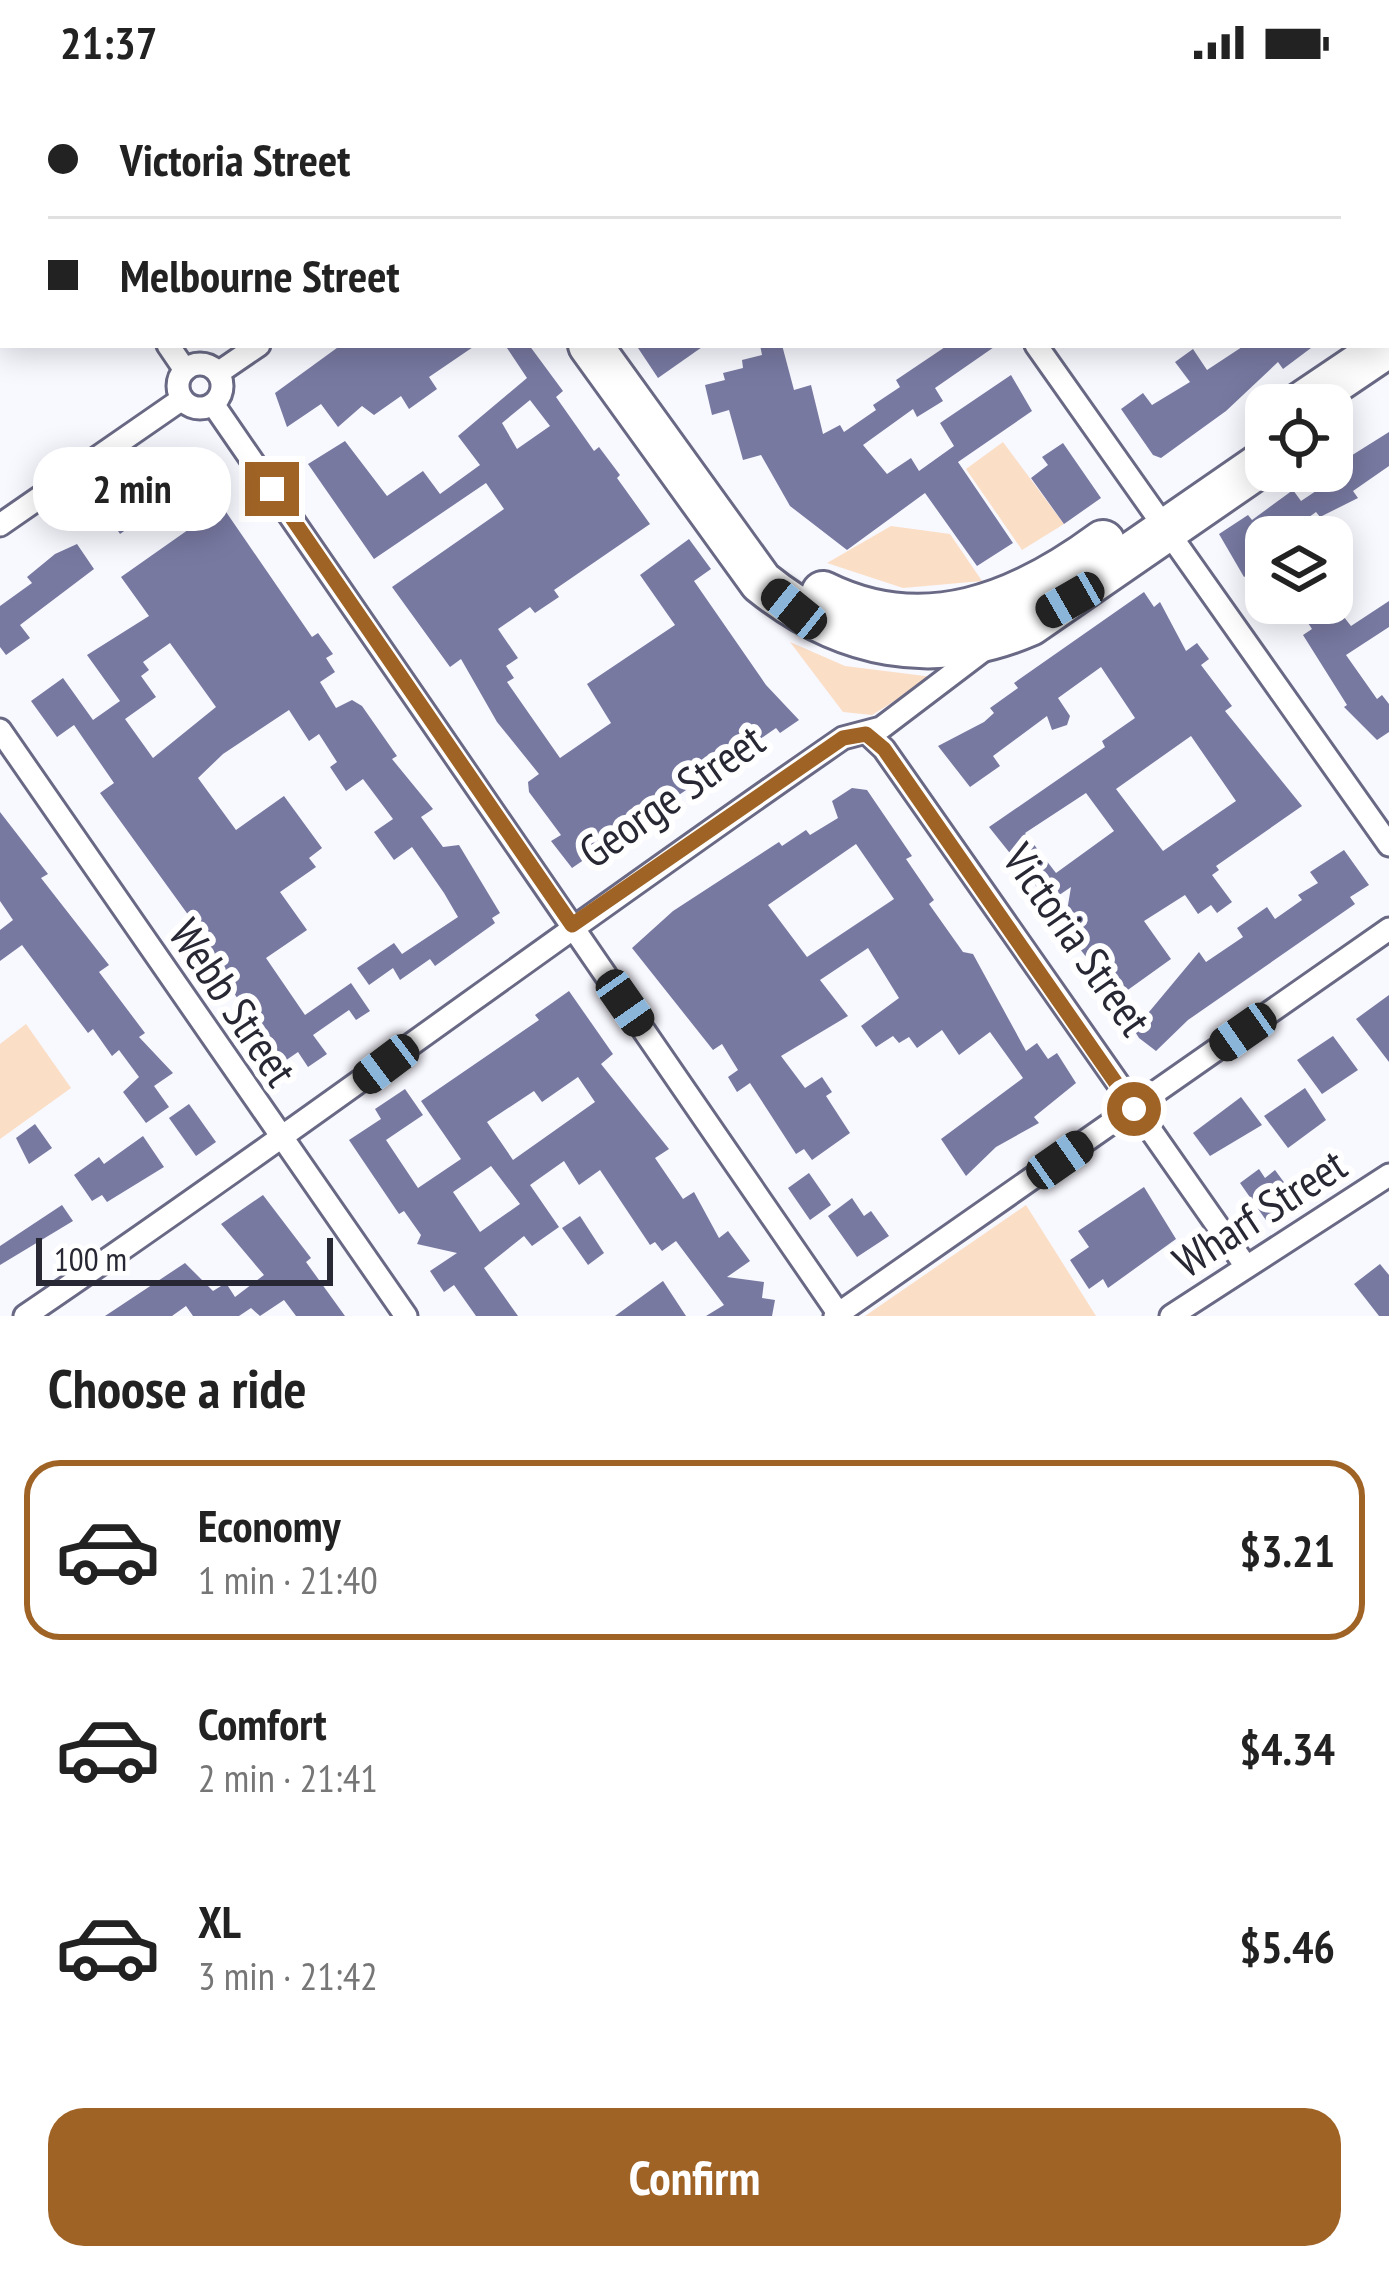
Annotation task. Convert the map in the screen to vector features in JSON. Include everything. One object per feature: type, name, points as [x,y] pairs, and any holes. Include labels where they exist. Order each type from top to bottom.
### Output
[{"type":"highway","points":[[592,348],[734,548],[761,582],[794,609],[873,643],[918,648],[992,622]]},
{"type":"highway","points":[[619,348],[756,540],[810,586],[879,614],[992,622]]},
{"type":"highway","points":[[1331,384],[1385,348]]},
{"type":"highway","points":[[1353,400],[1389,375]]},
{"type":"highway","name":"George Street","points":[[1159,519],[1245,446]]},
{"type":"highway","name":"George Street","points":[[992,622],[1052,577],[1245,472]]},
{"type":"street","points":[[170,348],[185,370]]},
{"type":"street","points":[[218,373],[255,348]]},
{"type":"street","points":[[1038,348],[1389,845]]},
{"type":"street","points":[[198,364],[218,373],[222,386],[213,404],[193,407],[182,399],[179,381],[185,370],[198,364]]},
{"type":"street","points":[[0,525],[182,399]]},
{"type":"street","points":[[213,404],[836,1315],[1389,929]]},
{"type":"street","name":"George Street","points":[[25,1316],[282,1142],[572,925],[843,738],[866,734],[985,655],[992,622]]},
{"type":"street","name":"Webb Street","points":[[0,730],[406,1316]]},
{"type":"street","name":"Victoria Street","points":[[866,734],[884,749],[1245,1264]]},
{"type":"street","name":"Wharf Street","points":[[1171,1316],[1389,1174]]},
{"type":"shaded area","points":[[1003,442],[1064,524],[1022,550],[966,469]]},
{"type":"shaded area","points":[[891,526],[950,534],[982,581],[903,588],[827,563]]},
{"type":"shaded area","points":[[790,642],[845,666],[933,677],[872,715],[843,712]]},
{"type":"shaded area","points":[[26,1024],[71,1088],[0,1139],[0,1044]]},
{"type":"shaded area","points":[[1026,1205],[1096,1316],[865,1316]]},
{"type":"building","points":[[337,348],[472,348],[429,377],[437,389],[409,409],[401,396],[374,415],[362,406],[338,427],[321,404],[287,427],[275,393]]},
{"type":"building","points":[[507,348],[531,348],[563,391],[556,397],[594,451],[599,447],[620,475],[617,478],[650,524],[554,590],[559,597],[535,613],[530,607],[498,629],[518,658],[506,666],[514,678],[507,682],[560,758],[611,723],[587,684],[675,625],[640,575],[689,539],[711,569],[694,581],[766,685],[799,720],[780,733],[776,728],[721,766],[725,771],[696,791],[692,786],[572,868],[551,841],[561,835],[529,792],[528,782],[539,774],[497,722],[461,659],[450,667],[392,587],[504,509],[486,483],[374,559],[308,464],[345,441],[387,496],[423,471],[440,494],[480,465],[458,436],[527,378]],"holes":[[[530,400],[550,426],[517,449],[502,423]]]},
{"type":"building","points":[[638,348],[701,348],[658,378]]},
{"type":"building","points":[[761,348],[783,348],[794,390],[811,385],[823,434],[840,425],[844,432],[876,410],[873,405],[900,387],[896,380],[944,348],[993,348],[935,388],[943,401],[917,417],[913,409],[863,445],[887,474],[911,458],[919,471],[954,446],[940,423],[1011,375],[1032,411],[958,462],[1013,543],[977,566],[925,493],[847,550],[790,506],[761,455],[743,460],[729,410],[712,415],[705,385],[725,380],[723,373],[743,368],[742,360],[762,355]]},
{"type":"building","points":[[1240,348],[1311,348],[1283,369],[1278,362],[1255,384],[1245,384],[1245,393],[1226,411],[1161,458],[1153,455],[1121,409],[1143,393],[1152,405],[1190,382],[1175,362],[1193,349],[1207,370]]},
{"type":"building","points":[[1389,432],[1389,466],[1353,491],[1353,455]]},
{"type":"building","points":[[1063,443],[1101,498],[1064,524],[1031,478],[1048,465],[1042,457]]},
{"type":"building","points":[[173,456],[192,483],[120,534],[111,520],[123,506],[116,497]]},
{"type":"building","points":[[1353,491],[1358,498],[1322,516],[1316,512],[1311,516],[1257,516],[1290,492],[1301,501],[1314,492]]},
{"type":"building","points":[[222,506],[312,637],[318,633],[333,654],[326,658],[335,672],[320,682],[336,708],[352,700],[362,706],[397,756],[392,759],[433,809],[421,817],[443,847],[459,845],[500,913],[492,918],[495,923],[435,966],[430,959],[400,980],[393,968],[369,985],[357,968],[394,943],[402,954],[458,917],[444,893],[412,847],[394,860],[374,832],[393,819],[363,779],[346,791],[330,767],[337,762],[319,734],[309,741],[289,710],[223,754],[198,778],[236,830],[284,796],[322,848],[309,858],[316,867],[280,892],[307,930],[266,958],[305,1015],[351,983],[370,1011],[356,1020],[349,1010],[313,1035],[327,1054],[308,1067],[298,1052],[282,1063],[196,938],[202,934],[100,793],[114,783],[74,725],[57,737],[31,701],[63,678],[93,720],[120,701],[87,655],[149,616],[121,577]],"holes":[[[170,643],[216,707],[153,758],[125,719],[156,697],[141,676],[149,670],[143,662]]]},
{"type":"building","points":[[1245,517],[1244,577],[1219,534]]},
{"type":"building","points":[[77,544],[94,569],[20,625],[30,638],[6,655],[0,647],[0,606],[32,583],[27,577],[55,554]]},
{"type":"building","points":[[1144,592],[1154,607],[1160,602],[1186,651],[1197,643],[1209,659],[1201,665],[1232,706],[1225,711],[1302,806],[1216,866],[1219,870],[1212,875],[1232,902],[1217,913],[1211,905],[1198,914],[1185,895],[1144,921],[1171,959],[1118,997],[1064,929],[1071,887],[1049,902],[989,827],[1105,747],[1102,741],[1135,718],[1101,667],[1058,698],[1070,716],[1067,725],[1052,730],[1047,716],[993,756],[1000,766],[970,787],[938,746],[984,722],[994,713],[990,708],[1018,688],[1014,683]],"holes":[[[1191,736],[1236,801],[1163,851],[1116,789]],[[1086,793],[1114,831],[1056,873],[1025,833]]]},
{"type":"building","points":[[1389,601],[1389,627],[1346,655],[1377,699],[1382,695],[1389,704],[1389,732],[1377,740],[1344,707],[1303,635],[1312,629],[1309,624],[1351,626]]},
{"type":"building","points":[[852,788],[867,790],[912,856],[906,859],[934,900],[929,904],[963,952],[973,954],[1026,1051],[1037,1043],[1048,1059],[1057,1053],[1076,1083],[1034,1117],[1039,1123],[996,1147],[966,1176],[941,1139],[1023,1078],[990,1032],[959,1055],[942,1030],[917,1048],[909,1037],[899,1043],[893,1036],[876,1047],[861,1026],[899,998],[868,948],[820,980],[848,1016],[781,1056],[805,1088],[822,1077],[832,1092],[826,1096],[850,1133],[812,1160],[804,1149],[796,1154],[750,1083],[737,1092],[728,1077],[738,1070],[722,1044],[713,1050],[632,948],[673,911],[779,842],[782,846],[806,830],[810,835],[838,818],[832,801]],"holes":[[[856,844],[894,899],[807,957],[768,905]]]},
{"type":"building","points":[[0,812],[48,874],[41,878],[109,965],[99,972],[145,1033],[139,1037],[173,1073],[154,1086],[169,1107],[146,1123],[123,1092],[139,1077],[119,1050],[112,1056],[93,1029],[88,1033],[22,945],[0,961],[0,930],[13,920],[0,901]]},
{"type":"building","points":[[1344,850],[1369,885],[1350,897],[1355,904],[1188,1020],[1156,1051],[1139,1038],[1134,1030],[1199,952],[1206,962],[1243,937],[1237,928],[1267,907],[1275,919],[1302,900],[1298,895],[1318,883],[1310,872]]},
{"type":"building","points":[[569,991],[613,1054],[601,1064],[669,1149],[655,1158],[683,1199],[694,1192],[719,1238],[728,1231],[750,1261],[727,1277],[764,1282],[762,1298],[775,1300],[772,1316],[706,1316],[724,1305],[676,1241],[662,1251],[655,1242],[650,1245],[600,1170],[579,1185],[564,1161],[530,1185],[559,1227],[532,1246],[524,1236],[484,1268],[518,1316],[476,1316],[454,1285],[444,1292],[430,1271],[457,1253],[417,1244],[421,1235],[404,1211],[399,1214],[349,1140],[381,1119],[375,1109],[405,1089],[423,1115],[386,1140],[418,1188],[461,1159],[421,1101],[539,1020],[535,1015]],"holes":[[[578,1077],[595,1102],[513,1160],[487,1122],[534,1091],[542,1102]],[[491,1166],[520,1204],[480,1232],[453,1192]]]},
{"type":"building","points":[[1389,995],[1389,1062],[1356,1019]]},
{"type":"building","points":[[1333,1036],[1358,1070],[1322,1094],[1297,1060]]},
{"type":"building","points":[[1305,1088],[1326,1120],[1288,1148],[1264,1116]]},
{"type":"building","points":[[1241,1097],[1262,1125],[1210,1156],[1193,1133]]},
{"type":"building","points":[[189,1104],[216,1142],[196,1156],[169,1118]]},
{"type":"building","points":[[35,1124],[52,1148],[29,1164],[16,1138]]},
{"type":"building","points":[[143,1136],[164,1167],[107,1202],[102,1195],[92,1201],[74,1175],[99,1157],[104,1164]]},
{"type":"building","points":[[1259,1169],[1265,1178],[1275,1170],[1300,1204],[1270,1226],[1240,1183]]},
{"type":"building","points":[[809,1173],[831,1205],[810,1220],[788,1188]]},
{"type":"building","points":[[1144,1187],[1176,1239],[1108,1288],[1103,1279],[1089,1289],[1070,1260],[1089,1247],[1078,1231]]},
{"type":"building","points":[[263,1195],[311,1258],[306,1262],[345,1316],[296,1316],[284,1300],[260,1316],[251,1308],[239,1316],[193,1316],[186,1306],[172,1316],[105,1316],[185,1263],[213,1291],[226,1283],[235,1297],[264,1275],[221,1224]]},
{"type":"building","points":[[852,1198],[864,1216],[871,1211],[889,1236],[857,1257],[828,1216]]},
{"type":"building","points":[[62,1205],[73,1221],[0,1265],[0,1246]]},
{"type":"building","points":[[580,1216],[604,1253],[588,1265],[562,1228]]},
{"type":"building","points":[[1380,1264],[1389,1275],[1389,1316],[1379,1316],[1354,1284]]},
{"type":"building","points":[[663,1281],[686,1316],[615,1316]]},
{"type":"route","points":[[272,489],[572,925],[843,738],[866,734],[884,749],[1134,1109]]}]
